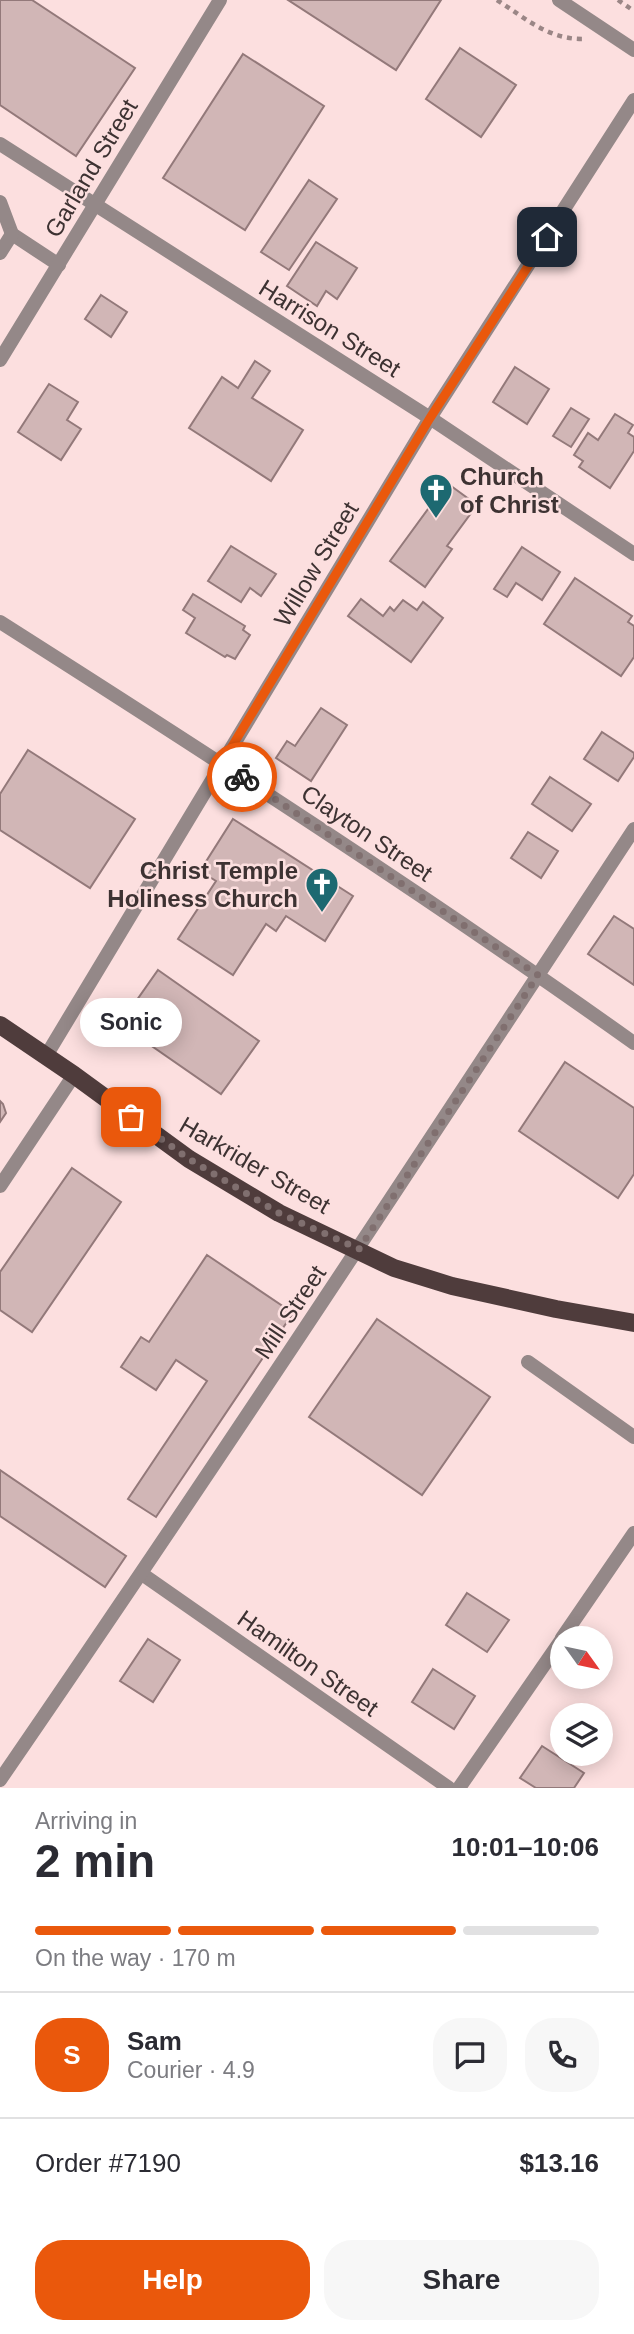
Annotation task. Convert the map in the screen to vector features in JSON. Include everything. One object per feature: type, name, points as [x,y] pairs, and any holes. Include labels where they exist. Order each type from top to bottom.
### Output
[{"type":"main road","name":"Harkrider Street","points":[[0,1025],[189,1159],[279,1213],[394,1268],[452,1286],[634,1323]]},
{"type":"street","name":"Garland Street","points":[[0,360],[220,0]]},
{"type":"street","points":[[559,0],[634,50]]},
{"type":"street","name":"Willow Street","points":[[46,1056],[430,418],[634,100]]},
{"type":"street","name":"Harrison Street","points":[[0,144],[430,418],[634,554]]},
{"type":"street","points":[[0,202],[12,234],[59,265]]},
{"type":"street","points":[[0,253],[12,234]]},
{"type":"street","name":"Clayton Street","points":[[0,622],[222,763],[538,975],[634,1043]]},
{"type":"street","name":"Mill Street","points":[[0,1780],[142,1574],[359,1249],[634,829]]},
{"type":"street","points":[[0,1186],[74,1075]]},
{"type":"street","points":[[528,1362],[634,1437]]},
{"type":"street","points":[[570,1626],[634,1533]]},
{"type":"street","name":"Hamilton Street","points":[[142,1574],[449,1788]]},
{"type":"street","points":[[459,1788],[550,1655]]},
{"type":"path","points":[[497,0],[548,33],[565,39],[587,39]]},
{"type":"path","points":[[618,0],[634,11]]},
{"type":"building","points":[[0,0],[32,0],[135,68],[76,156],[0,105]]},
{"type":"building","points":[[288,0],[441,0],[396,70]]},
{"type":"building","points":[[460,48],[516,85],[481,137],[426,99]]},
{"type":"building","points":[[243,54],[324,106],[245,230],[163,178]]},
{"type":"building","points":[[309,180],[337,199],[289,270],[261,252]]},
{"type":"building","points":[[316,242],[357,268],[337,299],[326,291],[317,306],[287,286]]},
{"type":"building","points":[[101,295],[127,312],[111,337],[85,319]]},
{"type":"building","points":[[255,361],[270,371],[252,398],[303,430],[271,481],[189,428],[222,377],[238,388]]},
{"type":"building","points":[[515,367],[549,389],[527,424],[493,402]]},
{"type":"building","points":[[49,384],[78,402],[67,420],[81,429],[61,460],[18,432]]},
{"type":"building","points":[[571,408],[589,419],[571,447],[553,436]]},
{"type":"building","points":[[615,414],[633,425],[628,433],[634,437],[634,451],[610,488],[579,467],[583,461],[574,455],[588,433],[598,440]]},
{"type":"building","points":[[447,483],[477,505],[447,546],[452,549],[425,587],[390,561]]},
{"type":"building","points":[[231,546],[276,574],[261,596],[250,588],[241,602],[208,581]]},
{"type":"building","points":[[522,547],[560,572],[542,600],[516,583],[507,597],[494,589]]},
{"type":"building","points":[[575,578],[632,616],[628,622],[634,626],[634,657],[621,676],[544,624]]},
{"type":"building","points":[[193,594],[245,626],[243,630],[250,635],[235,659],[227,655],[225,657],[186,633],[195,618],[183,610]]},
{"type":"building","points":[[361,599],[383,616],[390,607],[394,611],[403,600],[417,610],[423,602],[443,618],[411,662],[348,616]]},
{"type":"building","points":[[321,708],[347,725],[311,781],[276,758],[287,741],[295,746]]},
{"type":"building","points":[[602,732],[634,753],[618,781],[584,759]]},
{"type":"building","points":[[28,750],[135,819],[90,888],[0,830],[0,794]]},
{"type":"building","points":[[550,777],[591,804],[572,831],[532,804]]},
{"type":"building","points":[[233,819],[353,896],[325,941],[286,916],[276,931],[266,924],[233,975],[178,939],[216,881],[200,871]]},
{"type":"building","points":[[528,832],[558,851],[541,878],[511,858]]},
{"type":"building","points":[[614,916],[634,929],[634,985],[588,954]]},
{"type":"building","points":[[158,970],[259,1041],[221,1094],[120,1024]]},
{"type":"building","points":[[565,1062],[634,1108],[634,1174],[618,1198],[519,1131]]},
{"type":"building","points":[[0,1101],[6,1113],[0,1122]]},
{"type":"building","points":[[72,1168],[121,1202],[32,1332],[0,1310],[0,1272]]},
{"type":"building","points":[[207,1255],[293,1313],[156,1517],[128,1499],[207,1381],[176,1360],[156,1390],[121,1367],[141,1337],[149,1342]]},
{"type":"building","points":[[377,1319],[490,1397],[422,1495],[309,1417]]},
{"type":"building","points":[[0,1470],[126,1556],[105,1587],[0,1516]]},
{"type":"building","points":[[467,1593],[509,1620],[487,1652],[446,1625]]},
{"type":"building","points":[[148,1639],[180,1660],[153,1702],[120,1681]]},
{"type":"building","points":[[433,1669],[475,1696],[454,1729],[412,1702]]},
{"type":"building","points":[[542,1746],[550,1751],[550,1766],[573,1766],[584,1773],[574,1788],[536,1788],[520,1778]]},
{"type":"way so far","points":[[131,1117],[189,1159],[279,1213],[359,1249],[538,975],[242,777]]},
{"type":"place","name":"Church of Christ","points":[[436,520]]},
{"type":"place","name":"Christ Temple Holiness Church","points":[[322,914]]},
{"type":"place","name":"Sonic","points":[[131,1117]]},
{"type":"route","points":[[242,777],[222,763],[430,418],[547,237]]}]
